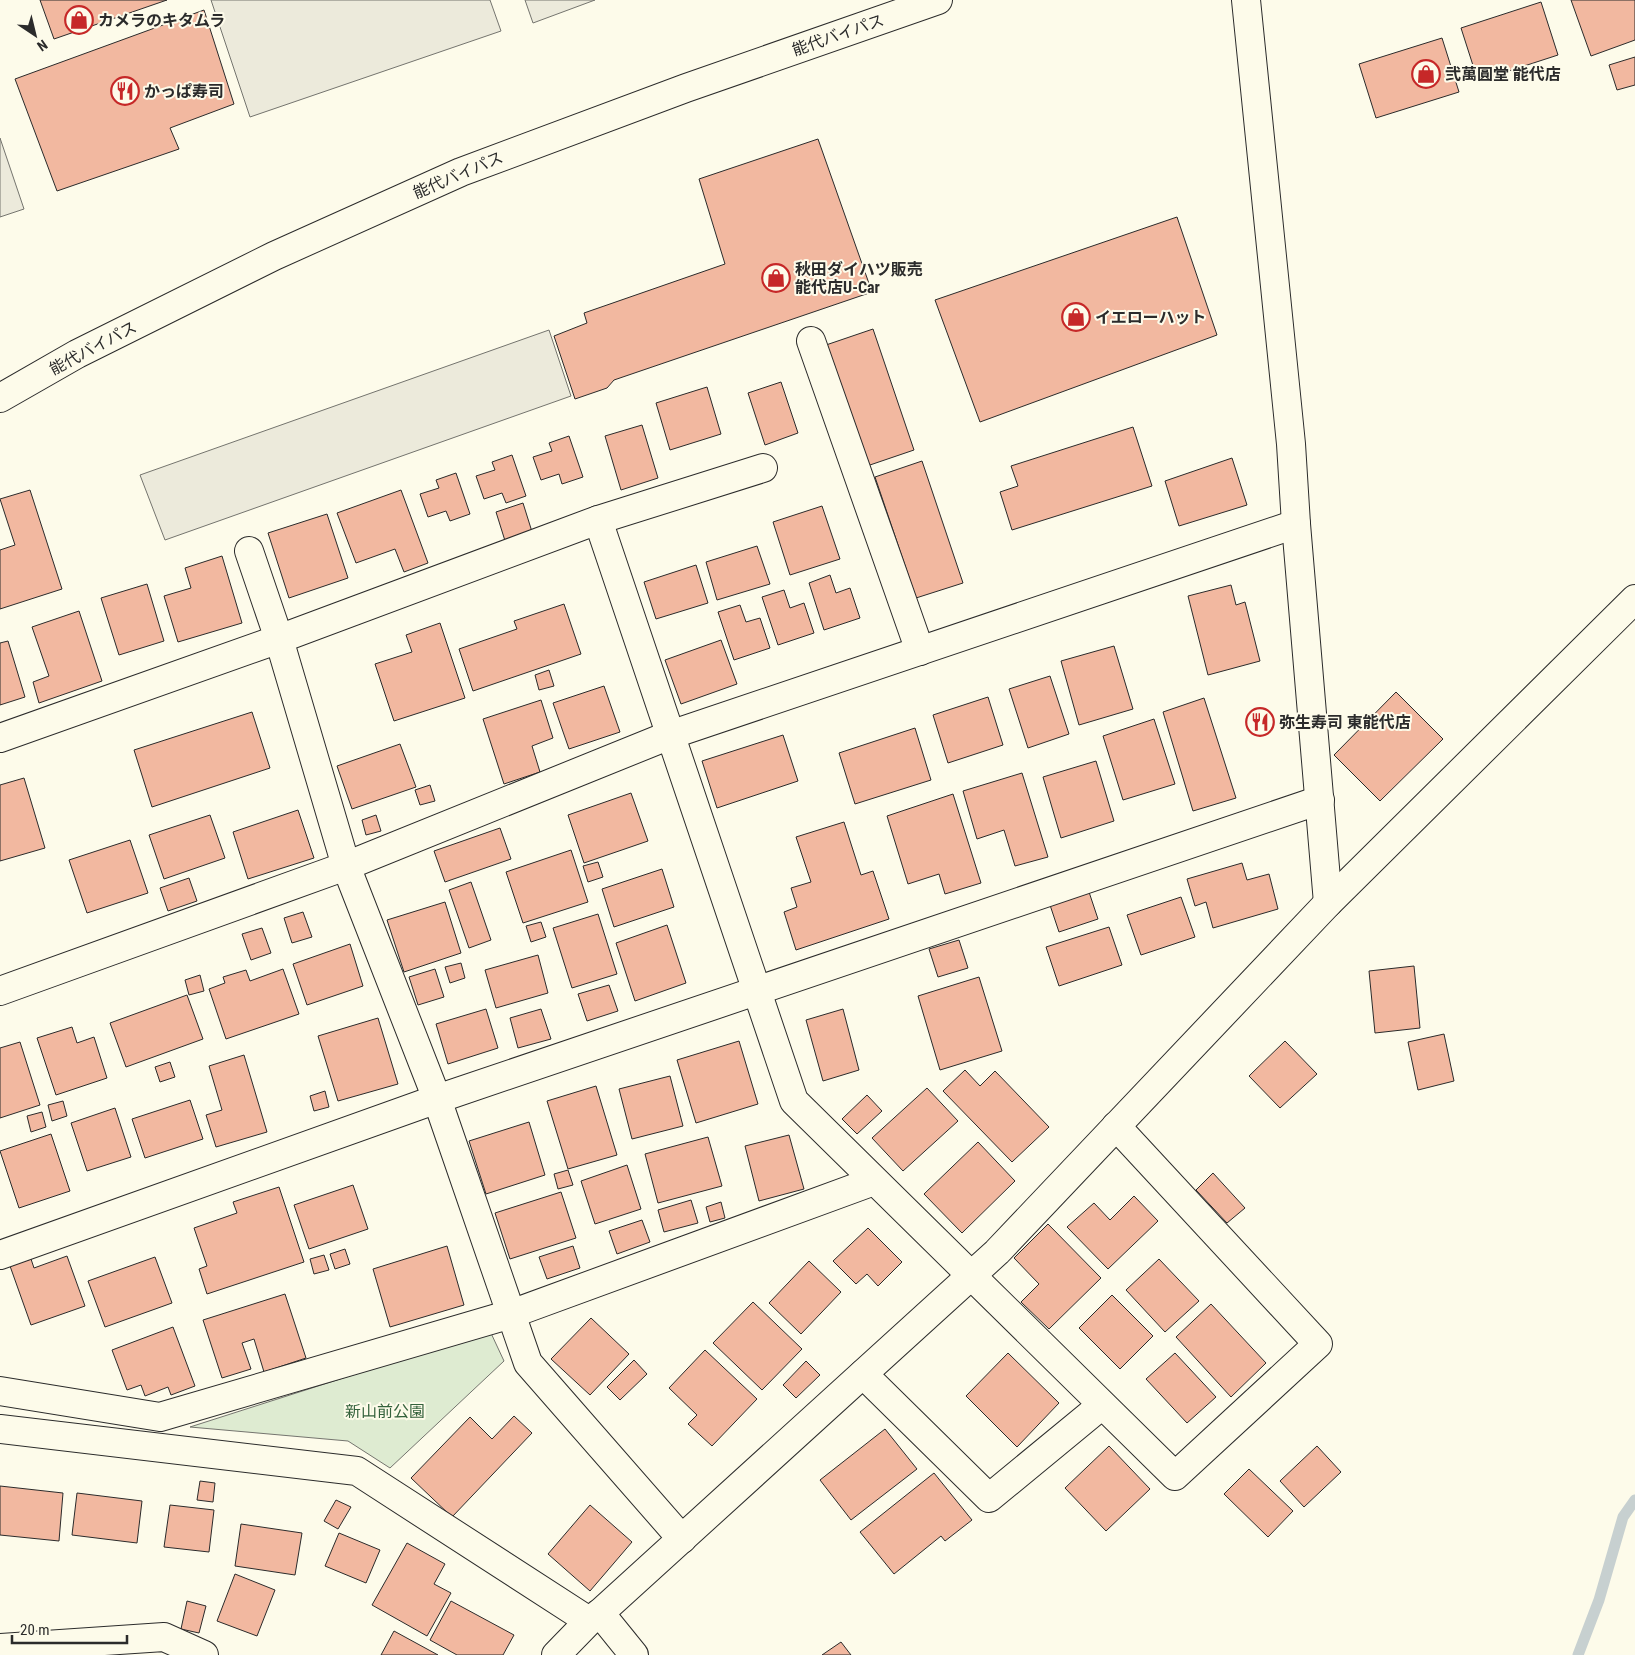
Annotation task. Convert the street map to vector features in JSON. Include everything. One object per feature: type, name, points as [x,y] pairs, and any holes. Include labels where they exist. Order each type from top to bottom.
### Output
[{"type":"main road","name":"能代バイパス","points":[[0,398],[77,354],[274,256],[461,172],[686,88],[938,0]]},
{"type":"main road","points":[[1246,0],[1292,444],[1296,524],[1328,903]]},
{"type":"main road","points":[[811,341],[920,651]]},
{"type":"main road","points":[[0,738],[279,639],[598,520],[763,468]]},
{"type":"main road","points":[[598,520],[794,1101],[1175,1476],[1318,1344],[1116,1126]]},
{"type":"main road","points":[[0,991],[346,866],[670,735],[1296,524]]},
{"type":"main road","points":[[249,551],[279,639],[346,866],[437,1099],[528,1364],[682,1539]]},
{"type":"main road","points":[[556,1655],[594,1617],[997,1252],[1328,903],[1635,599]]},
{"type":"main road","points":[[0,1255],[437,1099],[1320,800]]},
{"type":"main road","points":[[0,1391],[160,1417],[511,1314],[874,1181]]},
{"type":"main road","points":[[863,1374],[989,1498],[1102,1405]]},
{"type":"main road","points":[[0,1429],[357,1470],[594,1617],[634,1655]]},
{"type":"main road","points":[[0,1648],[164,1637],[204,1655]]},
{"type":"green space","name":"新山前公園","points":[[490,1331],[504,1361],[390,1468],[348,1441],[190,1427]]},
{"type":"shaded area","points":[[211,0],[490,0],[501,31],[250,117]]},
{"type":"shaded area","points":[[525,0],[595,0],[533,23]]},
{"type":"shaded area","points":[[0,138],[24,209],[0,217]]},
{"type":"shaded area","points":[[549,330],[571,396],[165,540],[140,475]]},
{"type":"building","name":"カメラのキタムラ","points":[[40,0],[167,0],[54,39]]},
{"type":"building","points":[[1571,0],[1635,0],[1635,40],[1591,56]]},
{"type":"building","points":[[1541,2],[1558,55],[1478,81],[1461,28]]},
{"type":"building","name":"かっぱ寿司","points":[[204,10],[234,104],[170,128],[179,149],[57,191],[15,79]]},
{"type":"building","points":[[1442,38],[1459,92],[1376,118],[1359,64]]},
{"type":"building","points":[[1635,57],[1635,85],[1617,90],[1609,65]]},
{"type":"building","name":"秋田ダイハツ販売 能代店U-Car","points":[[818,139],[872,292],[614,380],[607,388],[575,399],[554,336],[587,323],[584,313],[725,264],[699,179]]},
{"type":"building","name":"イエローハット","points":[[1177,217],[1217,335],[980,422],[935,300]]},
{"type":"building","points":[[873,329],[914,450],[867,466],[826,345]]},
{"type":"building","points":[[781,382],[798,433],[765,445],[748,393]]},
{"type":"building","points":[[707,387],[721,434],[670,450],[656,403]]},
{"type":"building","points":[[642,425],[658,478],[621,490],[605,436]]},
{"type":"building","points":[[1133,427],[1152,486],[1012,530],[1000,492],[1018,486],[1011,466]]},
{"type":"building","points":[[569,436],[583,477],[562,484],[559,474],[541,480],[533,457],[552,451],[549,443]]},
{"type":"building","points":[[512,455],[526,496],[506,503],[502,493],[484,499],[476,476],[495,470],[492,462]]},
{"type":"building","points":[[1232,458],[1247,505],[1179,526],[1165,481]]},
{"type":"building","points":[[922,461],[963,583],[916,598],[875,477]]},
{"type":"building","points":[[456,473],[470,514],[450,521],[446,511],[428,517],[420,494],[439,488],[436,480]]},
{"type":"building","points":[[30,490],[62,589],[0,609],[0,550],[15,545],[0,499]]},
{"type":"building","points":[[401,490],[428,563],[404,572],[395,549],[356,563],[337,513]]},
{"type":"building","points":[[523,503],[533,535],[506,544],[496,512]]},
{"type":"building","points":[[822,506],[840,559],[790,575],[773,522]]},
{"type":"building","points":[[327,514],[348,578],[289,598],[268,533]]},
{"type":"building","points":[[757,546],[770,584],[717,600],[706,562]]},
{"type":"building","points":[[222,556],[242,623],[178,642],[164,596],[191,588],[185,568]]},
{"type":"building","points":[[696,565],[708,603],[656,619],[644,582]]},
{"type":"building","points":[[830,575],[836,593],[850,588],[860,618],[824,630],[809,583]]},
{"type":"building","points":[[147,584],[164,641],[119,655],[101,598]]},
{"type":"building","points":[[1231,585],[1236,605],[1245,602],[1260,661],[1208,675],[1188,596]]},
{"type":"building","points":[[784,590],[790,608],[804,603],[814,633],[778,645],[762,597]]},
{"type":"building","points":[[564,604],[581,654],[473,691],[459,649],[517,629],[514,621]]},
{"type":"building","points":[[740,605],[746,622],[760,618],[770,648],[734,660],[718,612]]},
{"type":"building","points":[[79,611],[102,681],[39,703],[33,682],[49,676],[32,627]]},
{"type":"building","points":[[440,623],[465,698],[394,721],[375,664],[412,652],[406,635]]},
{"type":"building","points":[[721,640],[737,684],[681,704],[665,660]]},
{"type":"building","points":[[8,641],[25,697],[0,705],[0,643]]},
{"type":"building","points":[[1114,646],[1133,709],[1079,725],[1061,661]]},
{"type":"building","points":[[549,670],[554,686],[539,690],[535,675]]},
{"type":"building","points":[[1050,676],[1069,734],[1028,748],[1009,689]]},
{"type":"building","points":[[604,686],[620,732],[569,749],[553,703]]},
{"type":"building","points":[[1396,692],[1443,739],[1380,801],[1334,755]]},
{"type":"building","points":[[988,697],[1003,745],[948,763],[933,715]]},
{"type":"building","points":[[1204,698],[1236,798],[1193,811],[1163,712]]},
{"type":"building","points":[[541,700],[553,738],[532,746],[540,772],[504,784],[483,719]]},
{"type":"building","points":[[252,712],[270,768],[152,807],[134,750]]},
{"type":"building","points":[[1154,719],[1175,784],[1123,800],[1103,736]]},
{"type":"building","points":[[915,728],[931,780],[855,804],[839,753]]},
{"type":"building","points":[[783,735],[798,781],[717,808],[702,761]]},
{"type":"building","points":[[400,744],[416,787],[352,809],[337,766]]},
{"type":"building","points":[[1096,761],[1114,821],[1061,838],[1043,777]]},
{"type":"building","points":[[1022,773],[1048,857],[1015,866],[1004,830],[977,839],[963,791]]},
{"type":"building","points":[[24,778],[45,848],[0,861],[0,785]]},
{"type":"building","points":[[430,785],[435,801],[420,805],[415,790]]},
{"type":"building","points":[[631,793],[648,841],[584,863],[568,815]]},
{"type":"building","points":[[953,794],[981,883],[945,894],[939,874],[908,884],[887,816]]},
{"type":"building","points":[[298,810],[314,858],[248,879],[233,832]]},
{"type":"building","points":[[210,815],[225,858],[164,879],[149,835]]},
{"type":"building","points":[[376,815],[381,831],[366,835],[362,820]]},
{"type":"building","points":[[844,822],[861,875],[873,871],[889,919],[796,950],[784,912],[797,907],[791,888],[811,882],[796,837]]},
{"type":"building","points":[[500,828],[511,859],[445,882],[434,851]]},
{"type":"building","points":[[130,840],[148,893],[87,913],[69,860]]},
{"type":"building","points":[[571,850],[588,902],[523,923],[506,872]]},
{"type":"building","points":[[598,862],[603,877],[588,882],[583,866]]},
{"type":"building","points":[[1242,863],[1247,880],[1269,874],[1278,909],[1213,928],[1206,902],[1195,906],[1187,879]]},
{"type":"building","points":[[662,869],[674,907],[614,927],[602,889]]},
{"type":"building","points":[[189,878],[197,901],[168,911],[160,888]]},
{"type":"building","points":[[471,882],[491,940],[469,948],[449,890]]},
{"type":"building","points":[[1089,892],[1098,919],[1059,932],[1050,905]]},
{"type":"building","points":[[1181,897],[1195,937],[1141,955],[1127,915]]},
{"type":"building","points":[[445,902],[461,953],[404,972],[387,920]]},
{"type":"building","points":[[303,912],[312,937],[292,943],[284,918]]},
{"type":"building","points":[[598,914],[617,974],[572,988],[553,928]]},
{"type":"building","points":[[541,922],[546,937],[531,942],[526,926]]},
{"type":"building","points":[[667,925],[686,983],[635,1001],[616,943]]},
{"type":"building","points":[[1109,927],[1122,965],[1059,986],[1046,947]]},
{"type":"building","points":[[262,928],[271,953],[251,960],[242,934]]},
{"type":"building","points":[[959,940],[968,968],[938,977],[929,949]]},
{"type":"building","points":[[350,944],[363,986],[307,1005],[293,964]]},
{"type":"building","points":[[538,955],[548,993],[496,1008],[485,970]]},
{"type":"building","points":[[461,963],[465,978],[450,983],[445,967]]},
{"type":"building","points":[[1414,966],[1420,1028],[1375,1033],[1369,971]]},
{"type":"building","points":[[283,969],[299,1014],[226,1039],[209,989],[225,983],[223,977],[246,970],[250,981]]},
{"type":"building","points":[[435,969],[444,997],[418,1005],[409,977]]},
{"type":"building","points":[[200,975],[204,991],[189,995],[185,980]]},
{"type":"building","points":[[979,977],[1002,1051],[940,1070],[918,996]]},
{"type":"building","points":[[609,985],[618,1011],[587,1021],[578,994]]},
{"type":"building","points":[[187,995],[203,1039],[126,1067],[110,1023]]},
{"type":"building","points":[[486,1009],[498,1048],[448,1064],[436,1024]]},
{"type":"building","points":[[541,1009],[551,1039],[518,1048],[510,1018]]},
{"type":"building","points":[[843,1009],[859,1070],[823,1081],[806,1020]]},
{"type":"building","points":[[378,1018],[398,1084],[338,1101],[318,1036]]},
{"type":"building","points":[[72,1027],[77,1043],[94,1037],[107,1078],[56,1095],[37,1038]]},
{"type":"building","points":[[1444,1034],[1454,1081],[1418,1090],[1408,1042]]},
{"type":"building","points":[[739,1041],[758,1104],[696,1123],[677,1060]]},
{"type":"building","points":[[1285,1041],[1317,1074],[1280,1108],[1249,1076]]},
{"type":"building","points":[[20,1042],[40,1105],[0,1118],[0,1048]]},
{"type":"building","points":[[244,1055],[267,1132],[216,1147],[206,1115],[222,1110],[209,1066]]},
{"type":"building","points":[[170,1062],[175,1077],[160,1082],[155,1067]]},
{"type":"building","points":[[965,1070],[980,1086],[995,1071],[1049,1127],[1012,1162],[943,1091]]},
{"type":"building","points":[[670,1076],[683,1126],[632,1139],[619,1089]]},
{"type":"building","points":[[596,1086],[617,1155],[568,1169],[547,1101]]},
{"type":"building","points":[[927,1088],[958,1121],[903,1171],[872,1138]]},
{"type":"building","points":[[325,1091],[329,1107],[314,1111],[310,1096]]},
{"type":"building","points":[[867,1095],[882,1111],[857,1134],[842,1119]]},
{"type":"building","points":[[190,1100],[203,1139],[145,1158],[132,1119]]},
{"type":"building","points":[[63,1101],[67,1116],[52,1121],[48,1105]]},
{"type":"building","points":[[115,1108],[131,1157],[87,1171],[71,1123]]},
{"type":"building","points":[[42,1112],[46,1127],[31,1132],[27,1116]]},
{"type":"building","points":[[529,1122],[545,1175],[486,1194],[469,1141]]},
{"type":"building","points":[[51,1134],[70,1191],[19,1208],[0,1151]]},
{"type":"building","points":[[789,1135],[804,1189],[759,1201],[745,1146]]},
{"type":"building","points":[[708,1137],[722,1186],[658,1203],[645,1154]]},
{"type":"building","points":[[978,1142],[1015,1181],[962,1233],[924,1194]]},
{"type":"building","points":[[627,1165],[641,1209],[595,1224],[581,1181]]},
{"type":"building","points":[[568,1170],[573,1185],[558,1189],[554,1174]]},
{"type":"building","points":[[1213,1173],[1245,1208],[1227,1223],[1196,1190]]},
{"type":"building","points":[[353,1185],[368,1229],[309,1249],[294,1205]]},
{"type":"building","points":[[279,1187],[304,1262],[207,1294],[199,1269],[207,1266],[194,1228],[237,1213],[233,1202]]},
{"type":"building","points":[[561,1192],[576,1238],[510,1259],[495,1213]]},
{"type":"building","points":[[1134,1196],[1158,1221],[1108,1269],[1067,1227],[1094,1203],[1110,1220]]},
{"type":"building","points":[[691,1200],[698,1223],[664,1232],[658,1210]]},
{"type":"building","points":[[721,1202],[725,1218],[710,1222],[706,1207]]},
{"type":"building","points":[[642,1220],[650,1242],[617,1254],[609,1231]]},
{"type":"building","points":[[1048,1224],[1101,1278],[1049,1329],[1021,1302],[1039,1284],[1014,1258]]},
{"type":"building","points":[[868,1228],[902,1262],[878,1286],[867,1274],[856,1284],[833,1261]]},
{"type":"building","points":[[447,1246],[464,1305],[390,1327],[373,1269]]},
{"type":"building","points":[[573,1246],[580,1268],[547,1279],[539,1257]]},
{"type":"building","points":[[345,1249],[350,1264],[335,1269],[330,1254]]},
{"type":"building","points":[[324,1255],[329,1270],[314,1274],[310,1259]]},
{"type":"building","points":[[67,1256],[85,1306],[31,1325],[10,1266],[31,1259],[34,1268]]},
{"type":"building","points":[[155,1257],[172,1303],[105,1327],[88,1281]]},
{"type":"building","points":[[1159,1259],[1199,1301],[1165,1332],[1126,1290]]},
{"type":"building","points":[[809,1261],[841,1292],[801,1334],[769,1303]]},
{"type":"building","points":[[285,1294],[306,1358],[264,1372],[254,1339],[242,1343],[251,1369],[222,1378],[203,1320]]},
{"type":"building","points":[[1112,1295],[1153,1336],[1120,1369],[1079,1328]]},
{"type":"building","points":[[753,1302],[802,1349],[762,1390],[713,1343]]},
{"type":"building","points":[[1211,1304],[1266,1363],[1231,1397],[1176,1337]]},
{"type":"building","points":[[591,1318],[629,1354],[590,1395],[551,1359]]},
{"type":"building","points":[[173,1327],[195,1386],[171,1395],[168,1387],[145,1396],[141,1385],[127,1390],[112,1350]]},
{"type":"building","points":[[705,1350],[757,1399],[712,1446],[688,1424],[697,1415],[669,1388]]},
{"type":"building","points":[[1008,1353],[1059,1403],[1017,1447],[966,1396]]},
{"type":"building","points":[[1175,1353],[1216,1397],[1187,1423],[1146,1379]]},
{"type":"building","points":[[634,1360],[647,1374],[620,1400],[607,1387]]},
{"type":"building","points":[[806,1361],[820,1375],[796,1398],[783,1385]]},
{"type":"building","points":[[514,1416],[532,1433],[452,1517],[411,1478],[470,1417],[492,1439]]},
{"type":"building","points":[[885,1429],[917,1469],[851,1520],[820,1480]]},
{"type":"building","points":[[1109,1446],[1150,1489],[1106,1531],[1065,1488]]},
{"type":"building","points":[[1317,1446],[1341,1472],[1304,1507],[1280,1481]]},
{"type":"building","points":[[1249,1469],[1293,1511],[1268,1537],[1224,1494]]},
{"type":"building","points":[[934,1473],[972,1520],[945,1541],[941,1536],[894,1574],[860,1532]]},
{"type":"building","points":[[200,1481],[215,1483],[213,1502],[197,1500]]},
{"type":"building","points":[[0,1486],[63,1493],[59,1541],[0,1535]]},
{"type":"building","points":[[77,1493],[142,1501],[137,1543],[72,1535]]},
{"type":"building","points":[[336,1500],[351,1507],[338,1529],[324,1521]]},
{"type":"building","points":[[170,1505],[214,1510],[209,1552],[164,1547]]},
{"type":"building","points":[[590,1505],[632,1542],[590,1591],[548,1554]]},
{"type":"building","points":[[241,1524],[302,1533],[295,1575],[235,1566]]},
{"type":"building","points":[[339,1533],[380,1550],[366,1583],[325,1566]]},
{"type":"building","points":[[407,1543],[445,1564],[434,1584],[451,1593],[427,1636],[372,1605]]},
{"type":"building","points":[[235,1574],[275,1590],[257,1636],[217,1621]]},
{"type":"building","points":[[187,1601],[206,1606],[199,1633],[181,1629]]},
{"type":"building","points":[[451,1601],[514,1635],[503,1655],[457,1655],[430,1640]]},
{"type":"building","points":[[394,1631],[438,1655],[381,1655]]},
{"type":"building","points":[[841,1642],[851,1655],[822,1655]]},
{"type":"waterway","points":[[1578,1655],[1599,1600],[1623,1517],[1635,1500]]},
{"type":"place","name":"カメラのキタムラ","points":[[79,20]]},
{"type":"place","name":"弐萬圓堂 能代店","points":[[1426,74]]},
{"type":"place","name":"かっぱ寿司","points":[[125,91]]},
{"type":"place","name":"秋田ダイハツ販売 能代店U-Car","points":[[776,278]]},
{"type":"place","name":"イエローハット","points":[[1076,317]]},
{"type":"place","name":"弥生寿司 東能代店","points":[[1260,722]]}]
